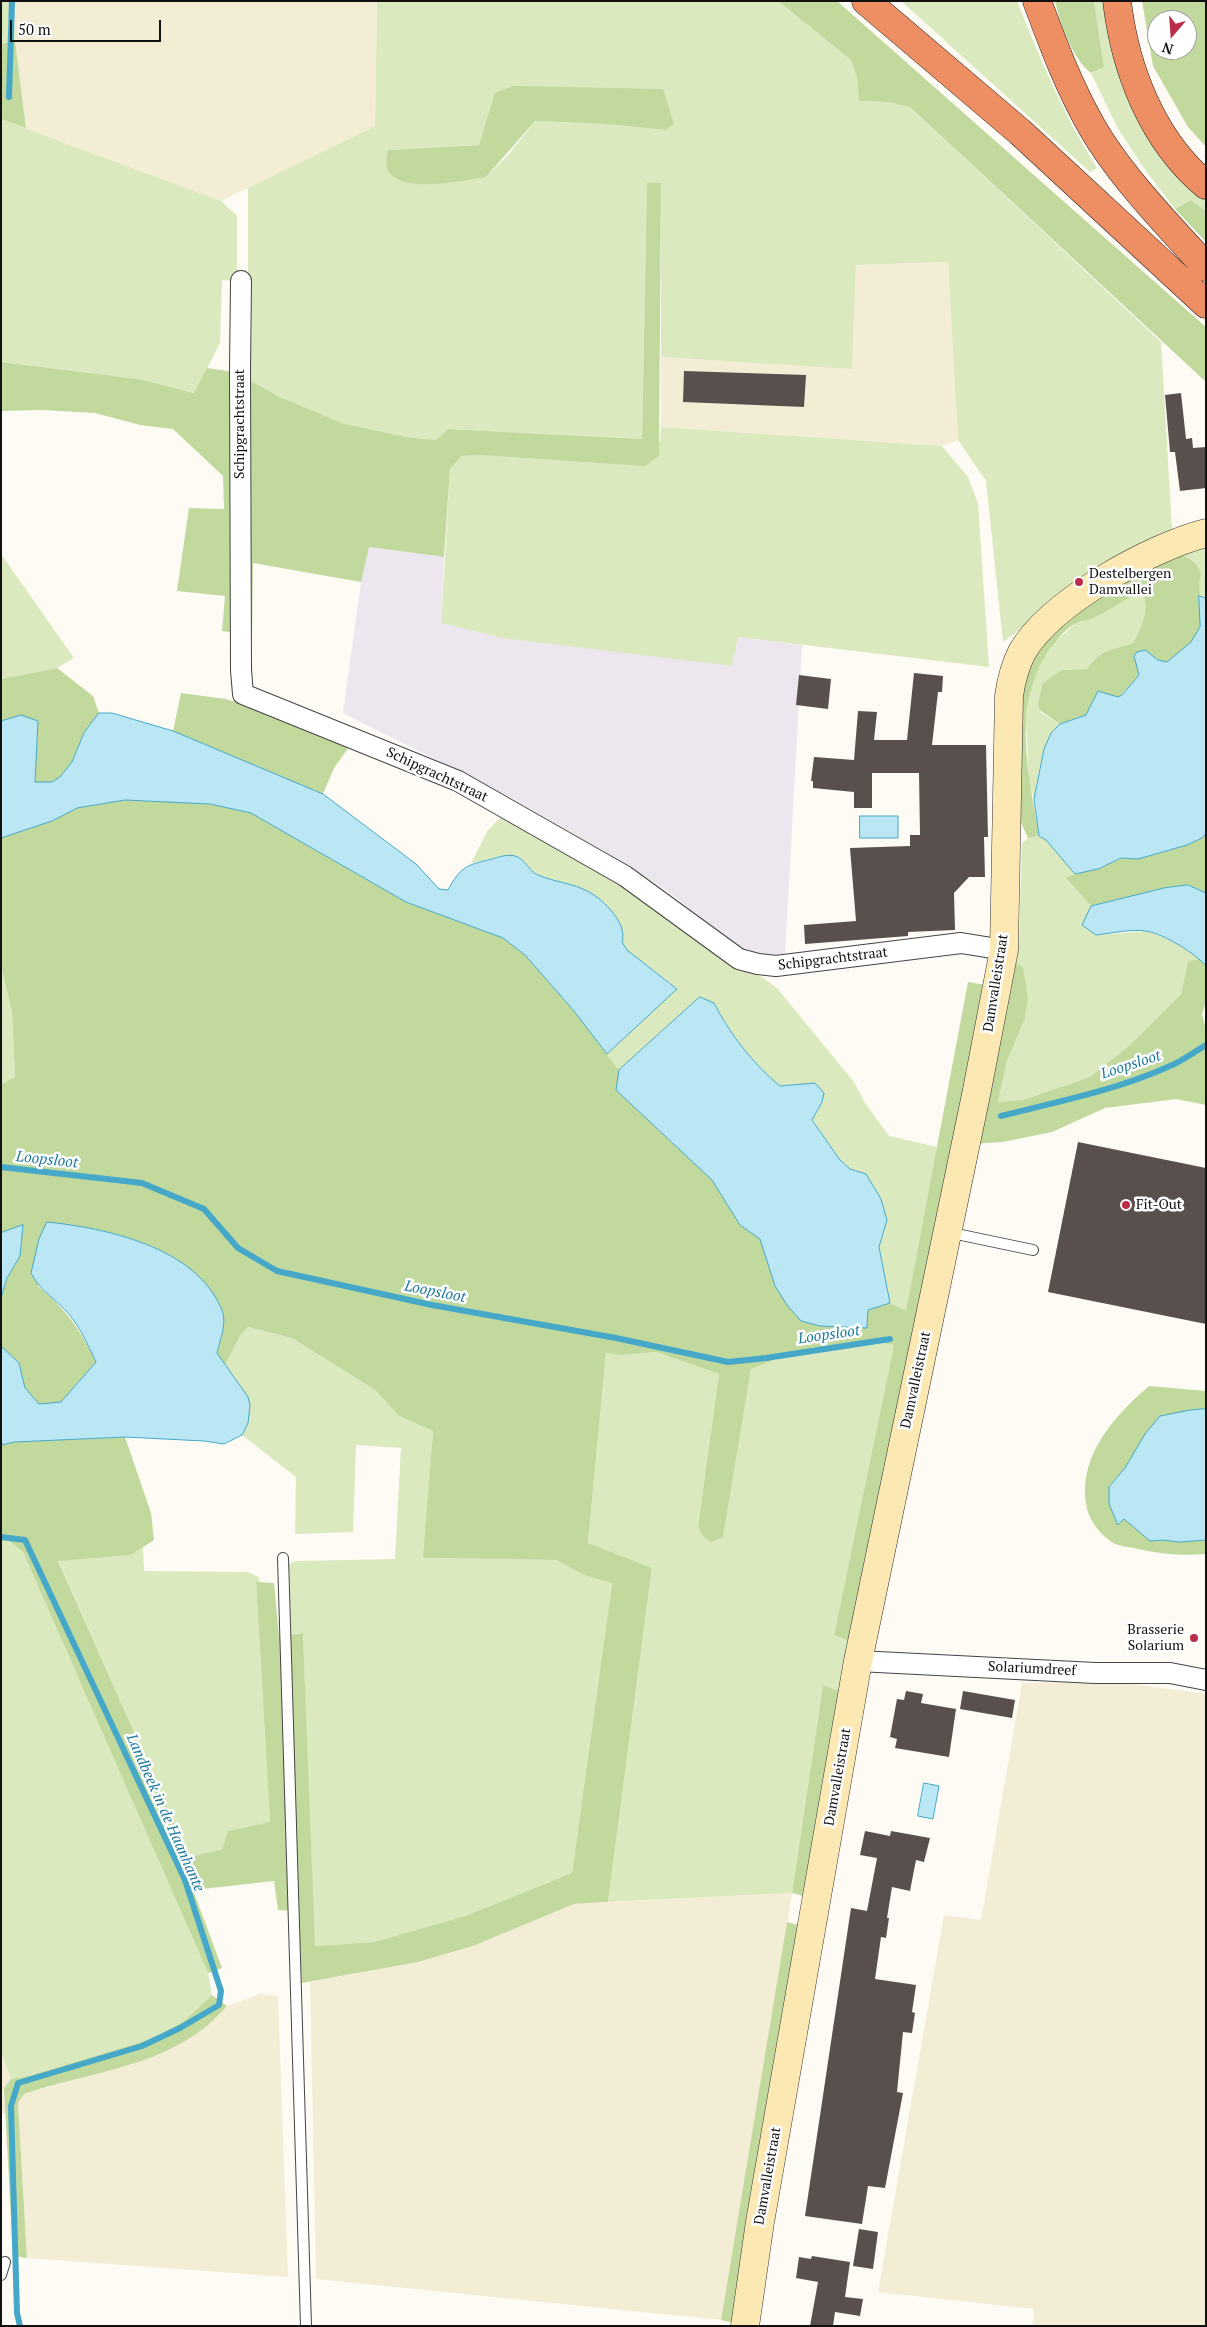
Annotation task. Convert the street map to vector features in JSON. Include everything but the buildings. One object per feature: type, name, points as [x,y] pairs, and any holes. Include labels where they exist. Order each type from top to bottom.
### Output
[{"type":"highway","points":[[866,1],[1020,132],[1206,304]]},
{"type":"highway","points":[[1037,1],[1059,62],[1093,129],[1124,173],[1206,267]]},
{"type":"highway","points":[[1117,1],[1127,55],[1138,89],[1173,151],[1192,174],[1206,185]]},
{"type":"street","name":"Schipgrachtstraat","points":[[242,281],[240,370],[241,670],[243,694],[458,782],[625,876],[739,959],[776,966],[961,943],[1004,950]]},
{"type":"street","name":"Damvalleistraat","points":[[745,2326],[758,2236],[858,1661],[977,1090],[1004,950],[1009,696],[1011,679],[1022,652],[1047,621],[1084,592],[1134,563],[1186,538],[1206,533]]},
{"type":"street","name":"Solariumdreef","points":[[858,1661],[1095,1672],[1170,1673],[1206,1680]]},
{"type":"lane","points":[[946,1232],[1032,1250]]},
{"type":"lane","points":[[283,1558],[306,2326]]},
{"type":"lane","points":[[1,2275],[5,2262]]},
{"type":"shaded area","points":[[14,1],[377,1],[375,126],[221,201],[26,128],[15,41]]},
{"type":"shaded area","points":[[948,262],[958,440],[942,446],[661,427],[661,357],[852,368],[856,265]]},
{"type":"shaded area","points":[[369,547],[444,557],[441,623],[731,666],[738,637],[802,645],[785,955],[762,955],[747,952],[721,935],[670,893],[609,854],[510,797],[343,713],[361,582]]},
{"type":"shaded area","points":[[1110,1681],[1206,1694],[1206,2326],[1033,2326],[1034,2309],[878,2292],[944,1915],[981,1920],[1022,1683]]},
{"type":"shaded area","points":[[792,1893],[721,2320],[316,2279],[310,1982],[418,1962],[473,1946],[574,1904]]},
{"type":"shaded area","points":[[260,1994],[278,1996],[288,2277],[27,2258],[18,2103],[24,2094],[129,2065],[174,2047],[202,2030],[227,2006]]},
{"type":"shaded area","points":[[1,2053],[11,2079],[4,2088],[6,2113],[1,2114]]},
{"type":"green space","points":[[1,1],[14,1],[15,41],[1,44]]},
{"type":"green space","points":[[377,1],[778,1],[851,60],[857,78],[859,101],[888,102],[910,107],[1161,342],[1172,529],[1108,562],[1003,642],[986,481],[958,440],[948,262],[856,265],[852,369],[661,357],[661,183],[647,183],[642,439],[448,429],[436,440],[376,433],[342,424],[282,398],[248,380],[248,188],[375,126]],"holes":[[[513,86],[665,130],[606,124],[535,121],[509,154],[486,177],[388,150],[479,145]]]},
{"type":"green space","points":[[778,1],[837,1],[1206,327],[1206,382],[910,107],[888,102],[859,101],[857,78],[851,60]]},
{"type":"green space","points":[[901,1],[1017,1],[1053,87],[1097,168],[1090,172]]},
{"type":"green space","points":[[1055,1],[1094,1],[1104,67],[1091,73],[1078,59],[1060,20]]},
{"type":"green space","points":[[1094,1],[1105,1],[1178,175],[1206,202],[1206,211],[1191,200],[1175,209],[1143,167],[1117,127],[1091,73],[1104,67]]},
{"type":"green space","points":[[1142,1],[1206,1],[1206,147],[1188,127],[1153,66],[1152,60],[1197,60],[1197,10],[1147,10],[1147,31]]},
{"type":"green space","points":[[15,41],[26,128],[1,119],[1,44]]},
{"type":"green space","points":[[513,86],[663,89],[674,124],[665,130],[606,124],[535,121],[486,177],[448,183],[418,184],[395,178],[388,170],[386,163],[388,150],[479,145],[495,93]]},
{"type":"green space","points":[[1,119],[221,201],[237,216],[237,281],[222,280],[220,343],[195,393],[139,379],[1,362]]},
{"type":"green space","points":[[647,183],[661,183],[659,456],[645,466],[482,455],[462,456],[450,469],[444,557],[369,547],[361,582],[253,563],[252,635],[222,631],[225,596],[177,591],[189,508],[224,509],[223,476],[173,429],[140,425],[95,413],[42,410],[1,411],[1,362],[139,379],[194,393],[207,368],[234,372],[282,398],[344,424],[406,437],[436,440],[448,429],[642,439]]},
{"type":"green space","points":[[1191,200],[1206,211],[1206,242],[1175,209]]},
{"type":"green space","points":[[661,427],[942,446],[968,477],[978,503],[989,667],[738,637],[732,666],[502,638],[441,623],[450,469],[462,456],[660,441]]},
{"type":"green space","points":[[1206,543],[1206,598],[1199,596],[1198,584],[1201,573],[1175,555]]},
{"type":"green space","points":[[1,554],[74,658],[57,668],[1,679]]},
{"type":"green space","points":[[1175,555],[1191,560],[1201,573],[1199,587],[1202,616],[1200,628],[1190,643],[1181,651],[1167,662],[1158,660],[1145,651],[1134,656],[1139,675],[1119,697],[1086,715],[1060,724],[1042,712],[1039,700],[1043,683],[1062,670],[1087,669],[1102,654],[1133,643],[1142,625],[1146,606],[1143,594],[1136,593],[1099,615],[1068,628],[1051,648],[1038,670],[1030,692],[1026,739],[1031,788],[1039,836],[1028,838],[1018,816],[1014,735],[1028,664],[1066,616]]},
{"type":"green space","points":[[1136,593],[1143,594],[1146,606],[1142,625],[1133,643],[1102,654],[1087,669],[1062,670],[1040,712],[1060,724],[1049,740],[1045,750],[1039,769],[1034,799],[1029,781],[1026,721],[1031,684],[1043,660],[1057,640],[1075,624],[1091,619]]},
{"type":"green space","points":[[57,668],[93,696],[99,713],[84,733],[72,762],[60,777],[52,782],[35,782],[38,721],[1,721],[1,679]]},
{"type":"green space","points":[[181,693],[226,699],[354,740],[334,768],[323,794],[173,731]]},
{"type":"green space","points":[[125,800],[210,804],[251,813],[406,902],[503,938],[525,955],[574,1011],[619,1070],[616,1090],[712,1180],[740,1225],[760,1239],[775,1286],[820,1326],[867,1328],[868,1310],[890,1303],[906,1311],[968,982],[986,985],[849,1641],[834,1635],[894,1345],[875,1342],[784,1356],[751,1369],[723,1537],[711,1542],[703,1536],[698,1526],[719,1374],[656,1352],[621,1355],[606,1353],[588,1543],[652,1568],[608,1902],[574,1904],[473,1946],[418,1962],[302,1983],[295,1911],[278,1910],[274,1881],[193,1890],[222,1968],[208,1973],[23,1552],[1,1535],[1,1445],[15,1442],[125,1437],[151,1513],[154,1540],[131,1555],[58,1561],[190,1857],[222,1849],[228,1831],[270,1822],[256,1582],[274,1583],[279,1636],[303,1633],[315,1946],[374,1942],[465,1916],[572,1873],[612,1583],[584,1575],[556,1560],[423,1558],[433,1431],[399,1416],[375,1390],[292,1338],[248,1327],[240,1336],[225,1365],[217,1353],[223,1327],[222,1311],[219,1303],[197,1276],[181,1263],[144,1243],[104,1231],[64,1224],[38,1286],[72,1320],[96,1362],[61,1402],[39,1404],[25,1388],[19,1363],[1,1346],[1,1298],[7,1279],[20,1256],[23,1226],[1,1233],[1,1084],[15,1077],[12,1012],[1,967],[1,838],[52,821],[77,808]]},
{"type":"green space","points":[[500,818],[519,825],[575,854],[740,967],[762,977],[777,988],[854,1082],[865,1103],[889,1136],[937,1147],[906,1312],[890,1303],[879,1247],[887,1220],[866,1174],[850,1169],[840,1160],[812,1119],[822,1102],[790,1085],[780,1086],[743,1048],[714,1003],[700,997],[619,1070],[607,1054],[677,988],[627,950],[589,892],[535,874],[524,861],[508,855],[471,863],[488,830]]},
{"type":"green space","points":[[1206,833],[1206,893],[1188,885],[1164,888],[1091,906],[1066,878],[1098,869],[1122,858],[1138,859],[1187,845],[1202,838]]},
{"type":"green space","points":[[1039,836],[1046,840],[1075,874],[1067,879],[1091,906],[1083,925],[1096,935],[1148,931],[1176,943],[1200,959],[1188,961],[1181,994],[1130,1045],[1090,1077],[1023,1100],[998,1102],[1007,1061],[1024,1021],[1012,961],[1019,944],[1022,843],[1028,838]]},
{"type":"green space","points":[[1200,959],[1206,966],[1206,1002],[1202,1014],[1206,1029],[1206,1105],[1176,1099],[1105,1108],[1052,1132],[1003,1142],[973,1144],[1012,961],[1023,967],[1028,998],[1024,1021],[1007,1061],[998,1102],[1023,1100],[1090,1077],[1130,1045],[1181,994],[1188,961]]},
{"type":"green space","points":[[1,967],[12,1012],[15,1077],[1,1084]]},
{"type":"green space","points":[[248,1327],[292,1338],[375,1390],[399,1416],[433,1431],[424,1558],[556,1560],[584,1575],[612,1582],[572,1873],[465,1916],[374,1942],[314,1946],[303,1633],[291,1634],[289,1564],[295,1561],[395,1559],[401,1448],[356,1445],[353,1532],[295,1534],[296,1477],[242,1435],[247,1424],[248,1406],[243,1390],[225,1365],[240,1336]]},
{"type":"green space","points":[[875,1342],[894,1345],[834,1635],[849,1641],[839,1691],[823,1685],[792,1893],[608,1902],[652,1569],[588,1543],[606,1353],[621,1355],[656,1352],[719,1374],[698,1526],[723,1536],[751,1369],[784,1356]]},
{"type":"green space","points":[[1149,1386],[1206,1391],[1206,1409],[1190,1410],[1145,1434],[1125,1468],[1109,1486],[1118,1525],[1124,1518],[1150,1541],[1179,1542],[1206,1540],[1206,1554],[1178,1555],[1115,1544],[1098,1529],[1087,1509],[1085,1490],[1087,1473],[1092,1456],[1100,1440],[1123,1411]]},
{"type":"green space","points":[[1,1535],[23,1552],[208,1973],[212,1995],[184,2021],[154,2038],[28,2076],[11,2079],[1,2053]]},
{"type":"green space","points":[[143,1547],[144,1571],[248,1572],[259,1577],[259,1583],[256,1583],[270,1823],[228,1831],[222,1849],[190,1857],[58,1560],[131,1555]]},
{"type":"green space","points":[[823,1685],[839,1691],[803,1896],[792,1893]]},
{"type":"green space","points":[[787,1922],[799,1925],[734,2323],[721,2320]]},
{"type":"green space","points":[[212,1995],[227,2006],[202,2030],[182,2043],[139,2062],[24,2094],[18,2103],[27,2258],[13,2256],[4,2088],[11,2079],[28,2076],[154,2038],[184,2021]]},
{"type":"water","points":[[1199,596],[1206,598],[1206,833],[1202,838],[1187,845],[1138,859],[1121,858],[1098,869],[1075,874],[1046,840],[1039,836],[1034,799],[1044,749],[1051,733],[1060,724],[1086,715],[1098,691],[1118,697],[1122,695],[1139,675],[1134,656],[1137,652],[1145,650],[1158,660],[1167,662],[1191,642],[1200,627]]},
{"type":"water","points":[[99,713],[112,713],[173,731],[323,794],[416,864],[439,889],[448,890],[461,871],[476,863],[503,856],[512,855],[519,858],[538,875],[583,889],[595,896],[608,907],[618,920],[623,935],[622,942],[627,950],[677,989],[607,1054],[574,1011],[525,955],[503,938],[406,902],[251,813],[210,804],[125,800],[77,808],[52,821],[1,838],[1,721],[21,715],[38,721],[35,782],[52,782],[60,777],[72,762],[84,733]]},
{"type":"water","points":[[860,816],[898,816],[898,838],[860,838]]},
{"type":"water","points":[[1188,885],[1206,893],[1206,966],[1195,955],[1179,945],[1153,933],[1134,930],[1096,935],[1082,925],[1091,906],[1164,888]]},
{"type":"water","points":[[700,997],[714,1003],[727,1026],[743,1048],[780,1086],[815,1083],[824,1093],[822,1102],[812,1120],[840,1160],[850,1169],[866,1174],[881,1199],[887,1220],[879,1247],[890,1303],[868,1310],[867,1328],[820,1326],[801,1321],[787,1305],[775,1286],[760,1239],[740,1225],[712,1180],[616,1090],[619,1070]]},
{"type":"water","points":[[47,1222],[95,1229],[146,1244],[170,1256],[191,1270],[208,1287],[221,1308],[224,1319],[217,1353],[248,1397],[250,1405],[248,1423],[242,1435],[224,1444],[204,1441],[125,1437],[15,1442],[1,1445],[1,1346],[19,1363],[25,1388],[39,1404],[61,1402],[96,1362],[82,1333],[73,1320],[42,1288],[31,1273],[39,1239]]},
{"type":"water","points":[[23,1225],[20,1256],[7,1278],[1,1298],[1,1233]]},
{"type":"water","points":[[1206,1409],[1206,1540],[1179,1542],[1150,1541],[1124,1519],[1118,1525],[1109,1504],[1109,1487],[1125,1468],[1145,1434],[1160,1416]]},
{"type":"water","points":[[924,1783],[939,1786],[933,1819],[918,1816]]},
{"type":"waterway","points":[[9,97],[12,1]]},
{"type":"waterway","name":"Loopsloot","points":[[1001,1116],[1087,1095],[1129,1082],[1174,1064],[1206,1045]]},
{"type":"waterway","name":"Loopsloot","points":[[1,1167],[142,1183],[204,1209],[238,1248],[277,1271],[432,1305],[616,1338],[728,1362],[890,1339]]},
{"type":"waterway","name":"Landbeek in de Haanhante","points":[[1,1537],[25,1540],[185,1880],[221,1991],[219,2005],[180,2028],[142,2046],[18,2083],[11,2106],[17,2313],[20,2326]]},
{"type":"place","name":"Destelbergen Damvallei","points":[[1079,582]]},
{"type":"place","name":"Fit-Out","points":[[1126,1205]]},
{"type":"place","name":"Brasserie Solarium","points":[[1194,1638]]}]
